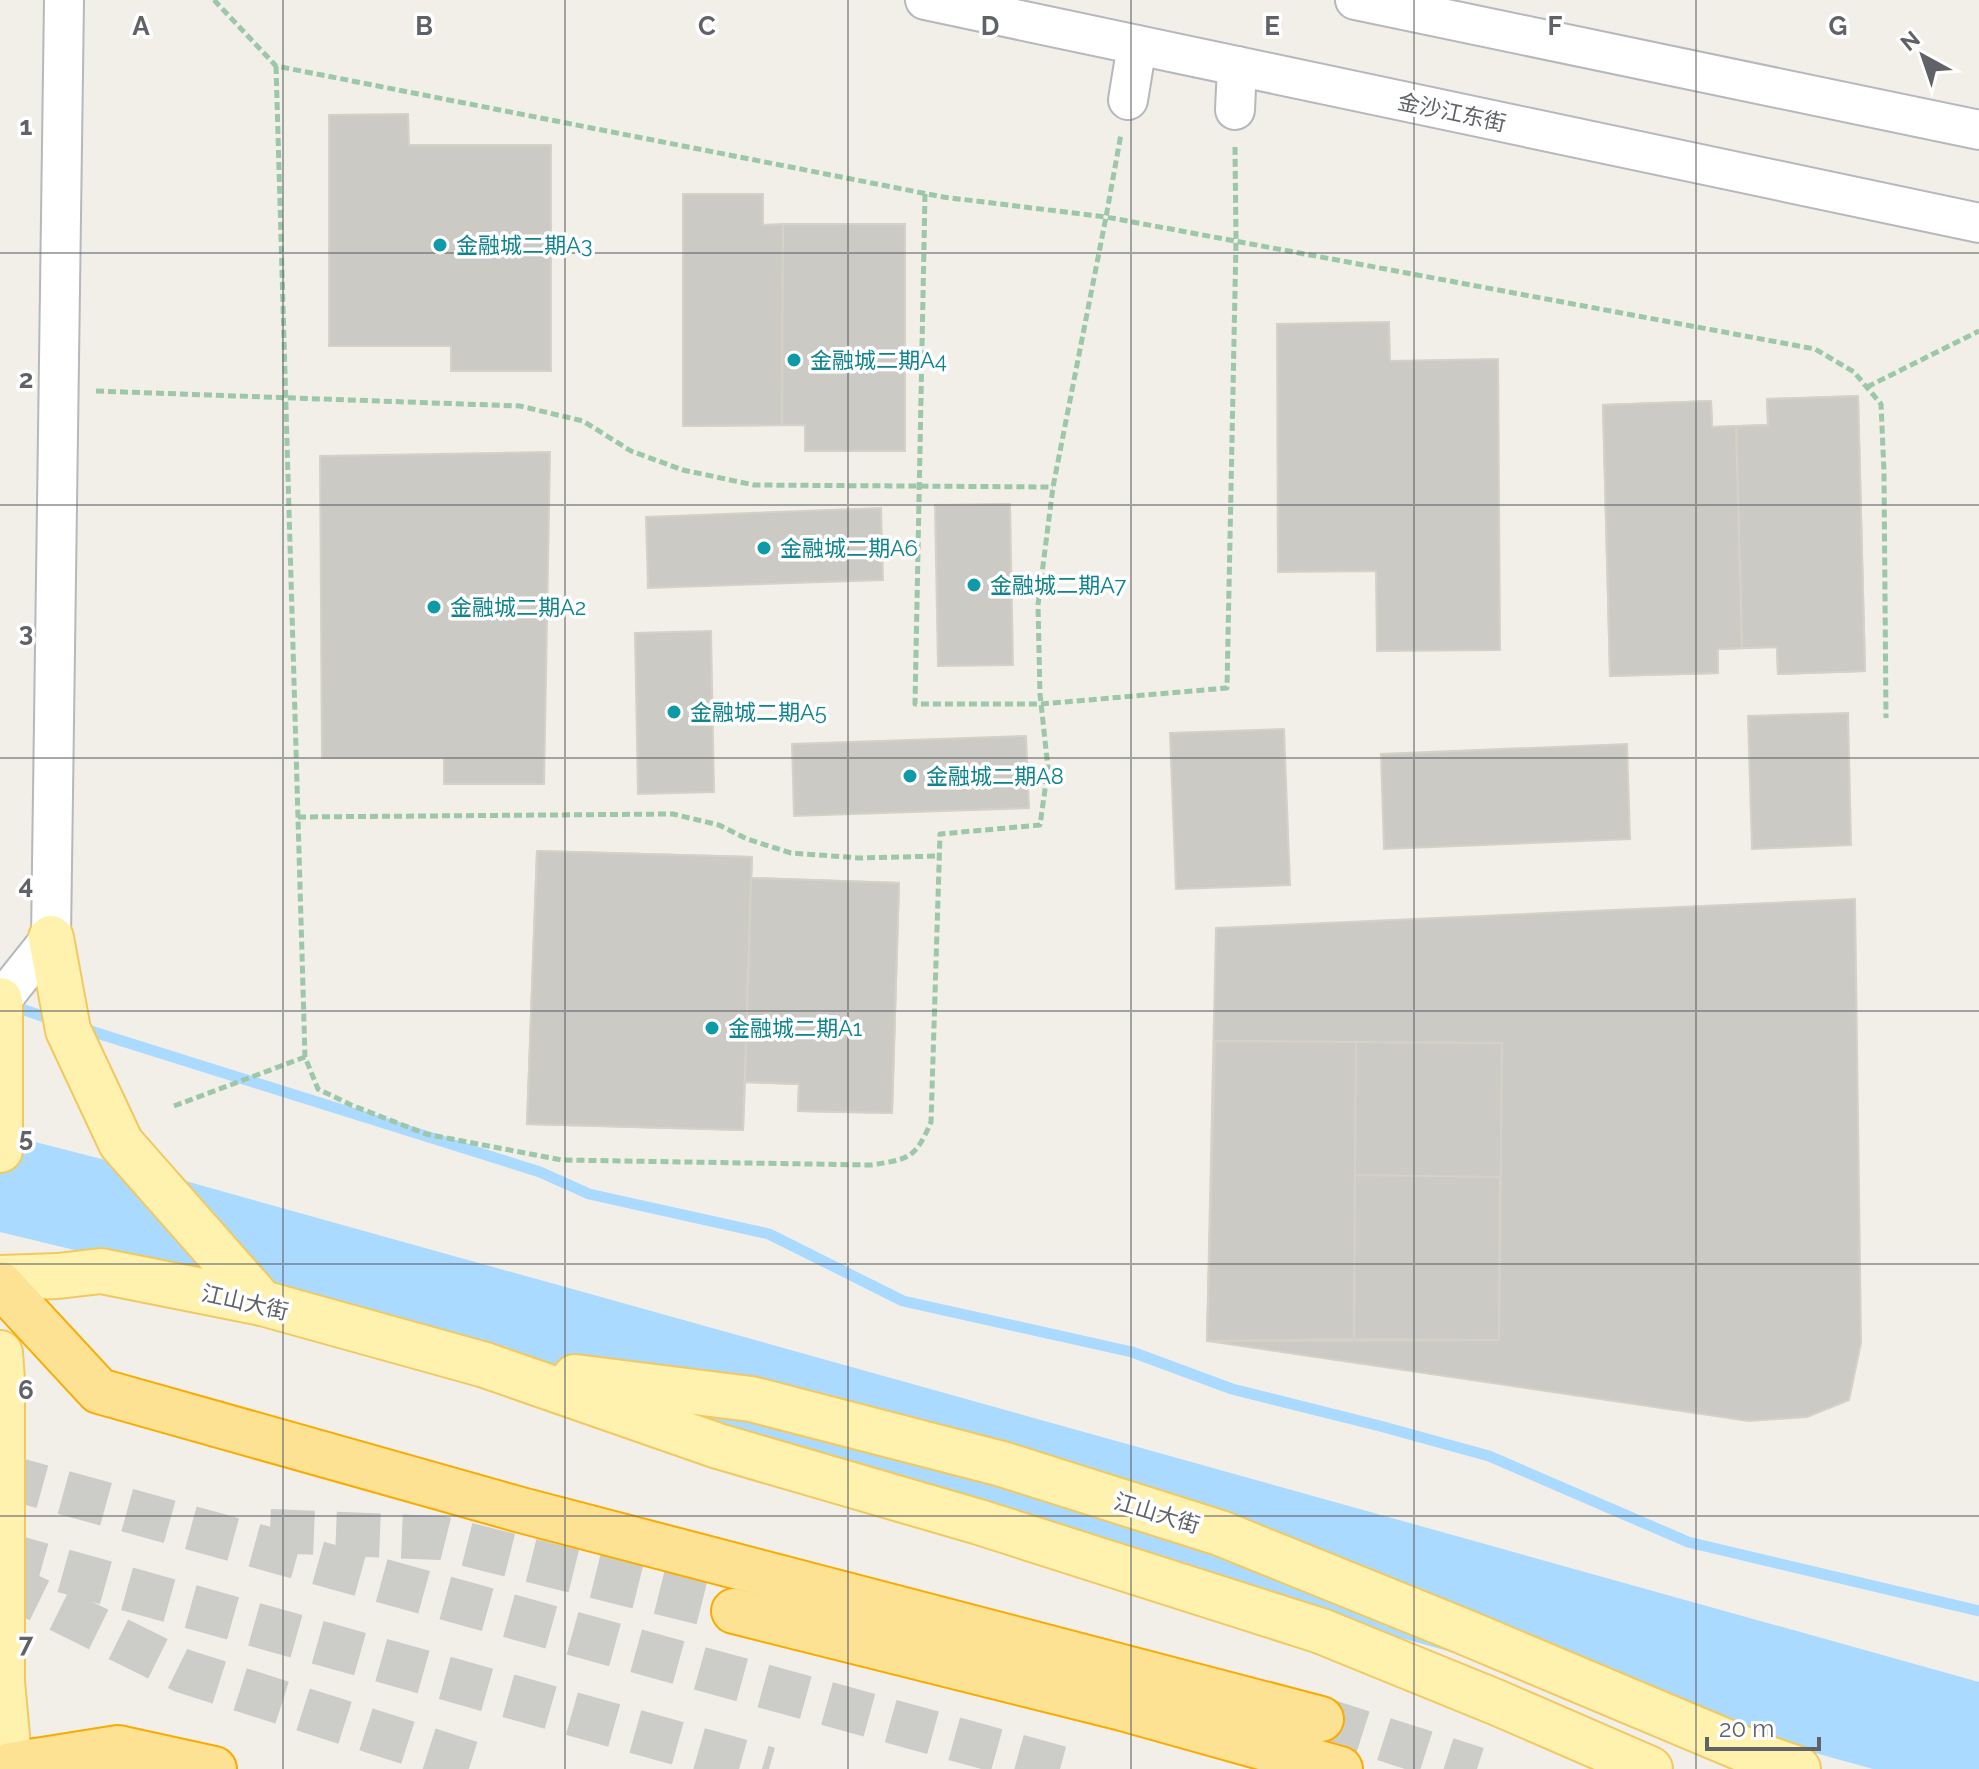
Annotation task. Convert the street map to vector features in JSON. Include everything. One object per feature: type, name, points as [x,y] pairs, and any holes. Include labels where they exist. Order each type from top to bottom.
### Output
[{"type":"highway","points":[[0,1281],[99,1391],[536,1514],[1321,1719]]},
{"type":"highway","points":[[734,1611],[1122,1708],[1340,1769]]},
{"type":"highway","points":[[9,1767],[118,1748],[214,1769]]},
{"type":"main road","points":[[51,938],[68,1030],[121,1143],[262,1303]]},
{"type":"main road","points":[[0,1001],[0,1150]]},
{"type":"main road","name":"江山大街","points":[[0,1281],[101,1271],[262,1303],[485,1365],[718,1446],[979,1522],[1321,1631],[1650,1769]]},
{"type":"main road","points":[[0,1353],[2,1682],[9,1767]]},
{"type":"main road","name":"江山大街","points":[[485,1365],[751,1399],[1002,1464],[1220,1533],[1798,1769]]},
{"type":"street","points":[[0,1001],[51,938],[64,0]]},
{"type":"street","name":"金沙江东街","points":[[925,0],[1979,223]]},
{"type":"street","points":[[1355,0],[1979,130]]},
{"type":"street","points":[[1128,100],[1137,45]]},
{"type":"street","points":[[1235,110],[1237,66]]},
{"type":"path","points":[[214,0],[276,66],[925,194],[1106,217],[1815,349],[1854,372],[1881,404],[1886,718]]},
{"type":"path","points":[[276,66],[305,1057],[318,1089],[351,1105],[426,1134],[562,1160],[871,1165],[903,1160],[921,1145],[931,1122],[940,834],[1040,825],[1048,768],[1041,704],[1038,605],[1053,487],[1128,100]]},
{"type":"path","points":[[925,194],[915,704],[1041,704],[1227,688],[1236,241],[1235,110]]},
{"type":"path","points":[[1867,387],[1979,331]]},
{"type":"path","points":[[59,390],[520,406],[583,421],[631,451],[683,470],[754,485],[1053,487]]},
{"type":"path","points":[[298,817],[673,814],[719,825],[747,839],[791,853],[860,858],[939,856]]},
{"type":"path","points":[[174,1106],[305,1057]]},
{"type":"water","points":[[0,1133],[164,1175],[1979,1682],[1979,1769],[1873,1769],[1239,1593],[153,1269],[0,1232]]},
{"type":"building","name":"金融城二期A3","points":[[408,114],[409,145],[551,145],[551,371],[451,371],[451,346],[329,346],[329,115]]},
{"type":"building","name":"金融城二期A4","points":[[683,194],[763,194],[763,225],[905,224],[905,451],[805,451],[805,425],[683,426]]},
{"type":"building","points":[[683,194],[763,194],[763,225],[783,224],[782,425],[683,426]]},
{"type":"building","points":[[783,224],[905,224],[905,451],[805,451],[805,425],[782,425]]},
{"type":"building","points":[[1389,322],[1390,361],[1498,359],[1500,650],[1377,651],[1376,571],[1278,572],[1277,324]]},
{"type":"building","points":[[1858,396],[1865,671],[1778,674],[1777,647],[1718,649],[1718,673],[1610,676],[1603,405],[1711,401],[1712,427],[1768,425],[1767,399]]},
{"type":"building","points":[[1858,396],[1865,671],[1778,674],[1777,647],[1742,648],[1736,426],[1768,425],[1767,399]]},
{"type":"building","points":[[1711,401],[1712,427],[1736,426],[1742,648],[1718,649],[1718,673],[1610,676],[1603,405]]},
{"type":"building","name":"金融城二期A2","points":[[550,452],[544,784],[444,784],[444,758],[322,758],[320,456]]},
{"type":"building","name":"金融城二期A7","points":[[1010,504],[1013,665],[938,666],[935,505]]},
{"type":"building","name":"金融城二期A6","points":[[881,508],[883,580],[648,588],[646,517]]},
{"type":"building","name":"金融城二期A5","points":[[711,631],[714,792],[638,794],[635,633]]},
{"type":"building","points":[[1848,713],[1851,845],[1752,849],[1748,716]]},
{"type":"building","points":[[1284,729],[1290,885],[1176,889],[1170,733]]},
{"type":"building","name":"金融城二期A8","points":[[1026,736],[1029,808],[794,816],[792,744]]},
{"type":"building","points":[[1627,744],[1630,839],[1384,849],[1381,754]]},
{"type":"building","name":"金融城二期A1","points":[[537,851],[752,857],[751,878],[899,883],[892,1113],[798,1111],[799,1084],[745,1082],[743,1130],[527,1124]]},
{"type":"building","name":"金融城二期A1","points":[[537,851],[752,857],[743,1130],[527,1124]]},
{"type":"building","points":[[751,878],[899,883],[892,1113],[798,1111],[799,1084],[745,1082]]},
{"type":"building","points":[[1855,899],[1861,1343],[1849,1400],[1807,1417],[1749,1421],[1207,1341],[1216,928]]},
{"type":"building","points":[[1215,1041],[1502,1043],[1499,1340],[1207,1341]]},
{"type":"building","points":[[1215,1041],[1356,1042],[1354,1339],[1207,1341]]},
{"type":"building","points":[[1355,1175],[1500,1177],[1499,1340],[1354,1339]]},
{"type":"waterway","points":[[9,1005],[57,1021]]},
{"type":"waterway","points":[[81,1028],[540,1172],[589,1194],[769,1234],[903,1301],[1132,1352],[1232,1389],[1489,1456],[1688,1542],[1979,1611]]},
{"type":"tunnel","points":[[0,1475],[1064,1769]]},
{"type":"tunnel","points":[[270,1531],[441,1538],[734,1611]]},
{"type":"tunnel","points":[[0,1553],[769,1769]]},
{"type":"tunnel","points":[[0,1581],[183,1671],[490,1769]]},
{"type":"tunnel","points":[[1321,1719],[1477,1769]]},
{"type":"place","name":"金融城二期A3","points":[[440,245]]},
{"type":"place","name":"金融城二期A4","points":[[794,360]]},
{"type":"place","name":"金融城二期A6","points":[[764,548]]},
{"type":"place","name":"金融城二期A7","points":[[974,585]]},
{"type":"place","name":"金融城二期A2","points":[[434,607]]},
{"type":"place","name":"金融城二期A5","points":[[674,712]]},
{"type":"place","name":"金融城二期A8","points":[[910,776]]},
{"type":"place","name":"金融城二期A1","points":[[712,1028]]}]
